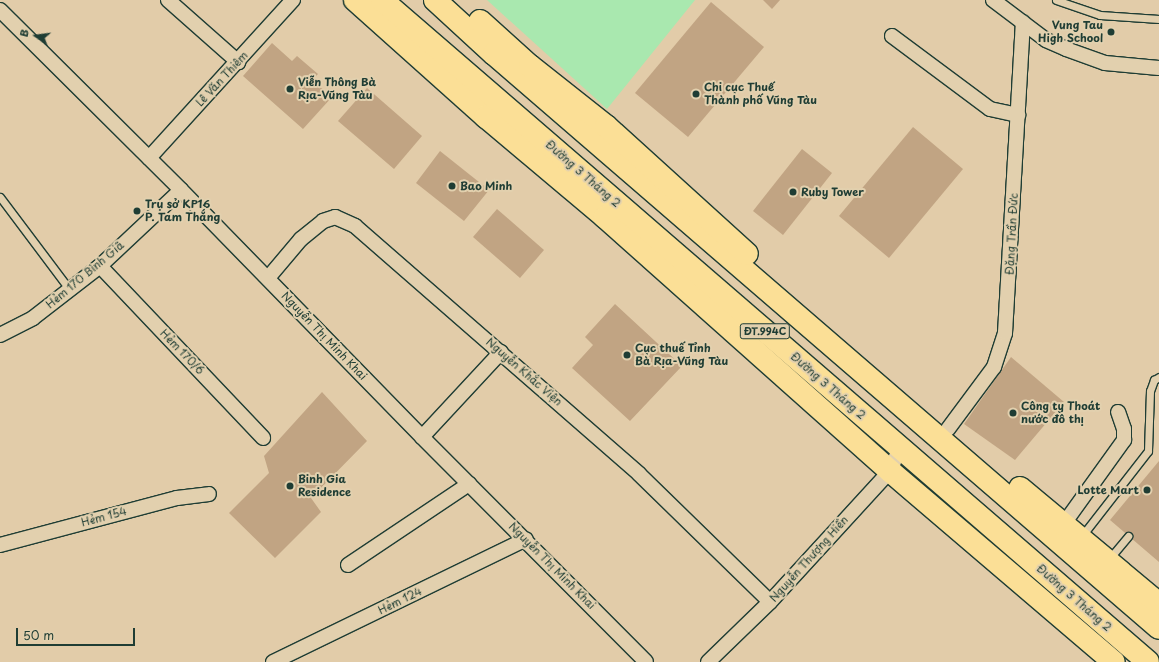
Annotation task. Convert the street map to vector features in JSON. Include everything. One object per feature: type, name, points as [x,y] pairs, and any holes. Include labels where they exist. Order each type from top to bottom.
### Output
[{"type":"main road","name":"Đường 3 Tháng 2","points":[[355,0],[486,117],[640,247],[890,471],[1114,662]]},
{"type":"main road","name":"Đường 3 Tháng 2","points":[[382,0],[1148,662]]},
{"type":"main road","name":"ĐT.994C","points":[[435,0],[494,54],[924,417],[1071,538],[1107,561],[1159,604]]},
{"type":"main road","name":"ĐT.994C","points":[[457,0],[530,66],[606,126],[800,311]]},
{"type":"main road","name":"ĐT.994C","points":[[924,417],[948,429],[1071,538],[1159,628]]},
{"type":"street","points":[[168,0],[238,62]]},
{"type":"street","name":"Lê Văn Thiêm","points":[[149,158],[293,0]]},
{"type":"street","points":[[993,0],[1046,40],[1105,63],[1159,68]]},
{"type":"street","name":"Nguyễn Thị Minh Khai","points":[[0,10],[181,190],[422,437],[526,539],[646,662]]},
{"type":"street","name":"Đặng Trần Đức","points":[[948,429],[994,366],[1005,333],[1023,23]]},
{"type":"street","points":[[892,36],[990,109],[1018,115]]},
{"type":"street","name":"Hẻm 170 Bình Giã","points":[[0,335],[33,318],[69,288],[100,266],[181,190]]},
{"type":"street","name":"Nguyễn Khắc Viện","points":[[268,278],[301,239],[323,221],[335,217],[354,226],[502,352],[639,474],[770,602]]},
{"type":"street","name":"Hẻm 170/6","points":[[100,266],[264,438]]},
{"type":"street","points":[[422,437],[502,352]]},
{"type":"street","points":[[1071,538],[1124,440],[1124,429],[1118,412]]},
{"type":"street","name":"Nguyễn Thượng Hiền","points":[[708,662],[770,602],[890,471],[900,448]]},
{"type":"street","points":[[348,565],[469,484]]},
{"type":"street","name":"Hẻm 154","points":[[0,545],[177,498],[209,494]]},
{"type":"street","name":"Hẻm 124","points":[[273,662],[526,539]]},
{"type":"lane","points":[[1056,0],[1081,10],[1107,16],[1159,19]]},
{"type":"lane","points":[[0,197],[69,288]]},
{"type":"lane","points":[[1071,538],[1148,452],[1150,391],[1154,380],[1159,377]]},
{"type":"lane","points":[[1107,561],[1128,536]]},
{"type":"green space","points":[[487,0],[695,0],[607,109]]},
{"type":"building","points":[[763,0],[780,0],[772,9]]},
{"type":"building","points":[[711,2],[764,47],[688,137],[635,93]]},
{"type":"building","name":"Viễn Thông Bà Rịa-Vũng Tàu","points":[[272,43],[292,61],[297,56],[318,74],[312,80],[332,97],[303,129],[243,76]]},
{"type":"building","points":[[367,88],[422,136],[394,169],[338,121]]},
{"type":"building","points":[[913,127],[963,169],[889,258],[839,216]]},
{"type":"building","name":"Ruby Tower","points":[[802,149],[832,173],[783,235],[753,211]]},
{"type":"building","name":"Bao Minh","points":[[440,151],[489,190],[464,221],[416,183]]},
{"type":"building","points":[[497,209],[544,250],[520,278],[473,237]]},
{"type":"building","name":"Cục thuế Tỉnh Bà Rịa-Vũng Tàu","points":[[615,304],[682,366],[630,421],[572,368],[593,345],[585,337]]},
{"type":"building","name":"Công ty Thoát nước đô thị","points":[[1011,357],[1064,402],[1015,460],[964,424]]},
{"type":"building","name":"Binh Gia Residence","points":[[322,392],[367,441],[311,498],[321,512],[275,558],[229,513],[269,473],[264,456]]},
{"type":"building","name":"Lotte Mart","points":[[1159,461],[1159,562],[1110,520]]},
{"type":"place","name":"Vung Tau High School","points":[[1111,32]]},
{"type":"place","name":"Viễn Thông Bà Rịa-Vũng Tàu","points":[[290,89]]},
{"type":"place","name":"Chi cục Thuế Thành phố Vũng Tàu","points":[[696,94]]},
{"type":"place","name":"Bao Minh","points":[[452,186]]},
{"type":"place","name":"Ruby Tower","points":[[793,192]]},
{"type":"place","name":"Trụ sở KP16 P. Tam Thắng","points":[[137,211]]},
{"type":"place","name":"Cục thuế Tỉnh Bà Rịa-Vũng Tàu","points":[[627,355]]},
{"type":"place","name":"Công ty Thoát nước đô thị","points":[[1013,413]]},
{"type":"place","name":"Binh Gia Residence","points":[[290,486]]},
{"type":"place","name":"Lotte Mart","points":[[1147,490]]}]
